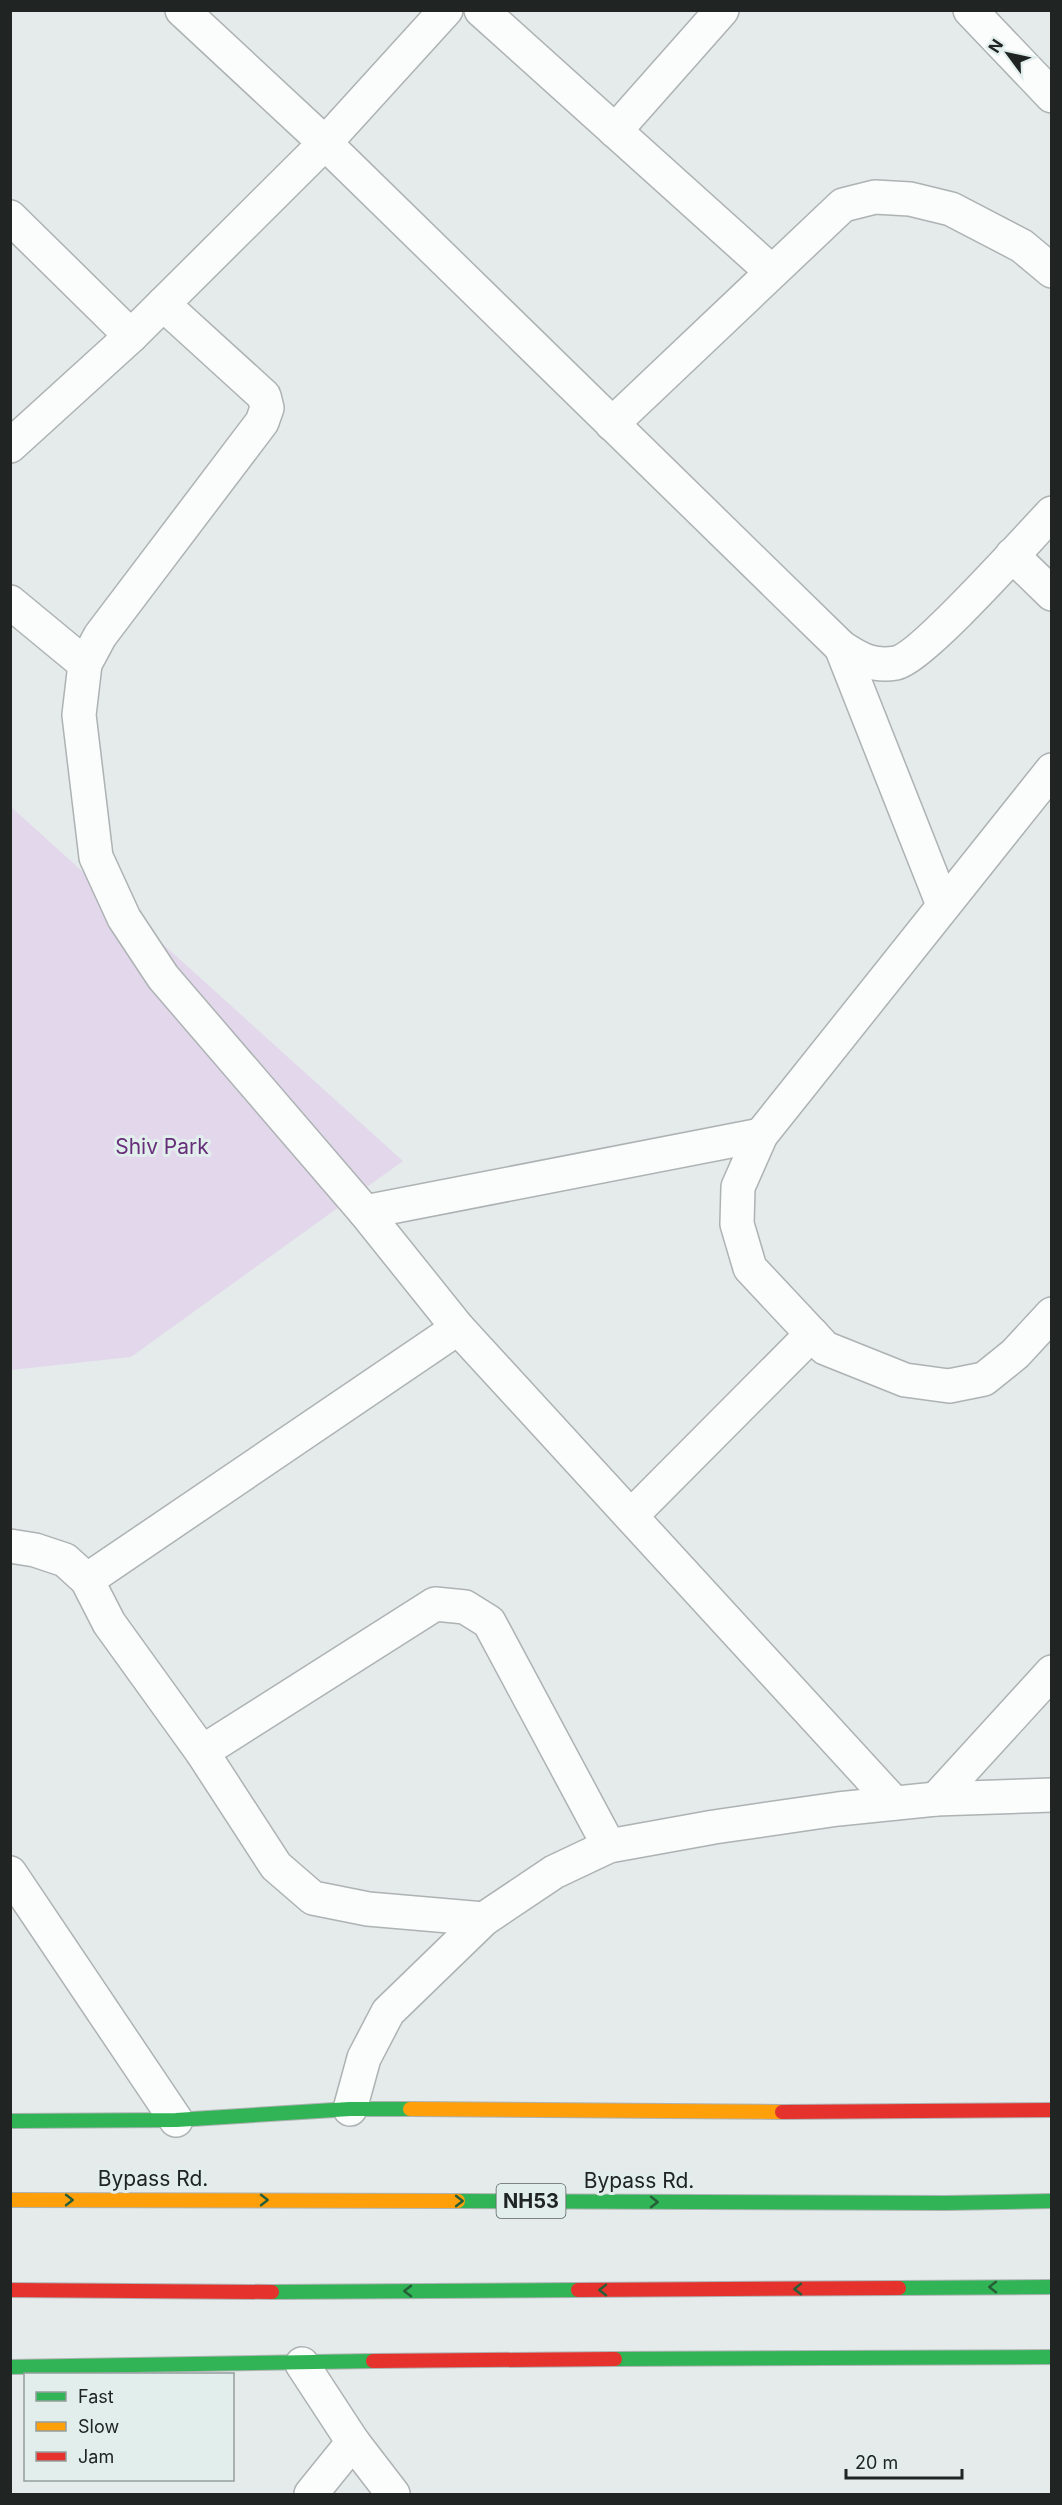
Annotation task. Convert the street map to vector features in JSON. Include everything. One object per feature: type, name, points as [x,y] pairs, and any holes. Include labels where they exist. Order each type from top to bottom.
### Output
[{"type":"main road","points":[[10,2121],[177,2120],[350,2109],[896,2113],[1052,2110]]},
{"type":"main road","name":"Bypass Rd.","points":[[10,2200],[934,2203],[1052,2201]]},
{"type":"main road","points":[[10,2290],[278,2292],[1052,2287]]},
{"type":"main road","points":[[10,2367],[523,2359],[1052,2357]]},
{"type":"street","points":[[183,10],[325,143],[841,647],[865,662],[897,663],[926,645],[1052,513]]},
{"type":"street","points":[[10,446],[131,336],[325,143],[446,10]]},
{"type":"street","points":[[481,10],[772,272]]},
{"type":"street","points":[[615,130],[722,10]]},
{"type":"street","points":[[970,10],[1052,96]]},
{"type":"street","points":[[612,424],[843,205],[875,197],[910,199],[951,209],[1022,246],[1052,271]]},
{"type":"street","points":[[10,217],[131,336]]},
{"type":"street","points":[[163,304],[264,396],[267,408],[262,422],[100,636],[85,664],[79,715],[96,857],[112,894],[130,928],[182,1000],[365,1212],[458,1328],[894,1803]]},
{"type":"street","points":[[1012,555],[1052,594]]},
{"type":"street","points":[[10,602],[85,664]]},
{"type":"street","points":[[841,647],[943,905]]},
{"type":"street","points":[[1052,770],[761,1134],[738,1187],[737,1224],[750,1268],[825,1348],[905,1380],[949,1386],[984,1379],[1016,1354],[1052,1314]]},
{"type":"street","points":[[365,1212],[761,1134]]},
{"type":"street","points":[[87,1580],[458,1328]]},
{"type":"street","points":[[630,1516],[812,1334]]},
{"type":"street","points":[[10,1546],[35,1550],[65,1560],[87,1580],[109,1623],[202,1752],[276,1866],[313,1898],[368,1909],[484,1919]]},
{"type":"street","points":[[202,1752],[435,1604],[465,1607],[489,1622],[609,1846]]},
{"type":"street","points":[[936,1799],[1052,1672]]},
{"type":"street","points":[[350,2109],[364,2058],[388,2012],[484,1919],[554,1872],[609,1846],[714,1827],[894,1803],[936,1799],[1052,1795]]},
{"type":"street","points":[[10,1873],[177,2120]]},
{"type":"street","points":[[302,2364],[353,2442],[393,2494]]},
{"type":"street","points":[[311,2494],[353,2442]]},
{"type":"green space","name":"Shiv Park","points":[[10,806],[403,1161],[131,1357],[11,1370]]},
{"type":"traffic: fast","points":[[10,2121],[176,2120],[350,2109],[410,2109]]},
{"type":"traffic: fast","points":[[458,2201],[946,2203],[1052,2201]]},
{"type":"traffic: fast","points":[[899,2288],[1052,2287]]},
{"type":"traffic: fast","points":[[272,2292],[578,2290]]},
{"type":"traffic: fast","points":[[615,2359],[1052,2357]]},
{"type":"traffic: fast","points":[[10,2367],[373,2361]]},
{"type":"traffic: slow","points":[[410,2109],[782,2112]]},
{"type":"traffic: slow","points":[[10,2200],[458,2201]]},
{"type":"traffic: jam","points":[[782,2112],[1052,2110]]},
{"type":"traffic: jam","points":[[578,2290],[899,2288]]},
{"type":"traffic: jam","points":[[10,2290],[272,2292]]},
{"type":"traffic: jam","points":[[373,2361],[615,2359]]}]
